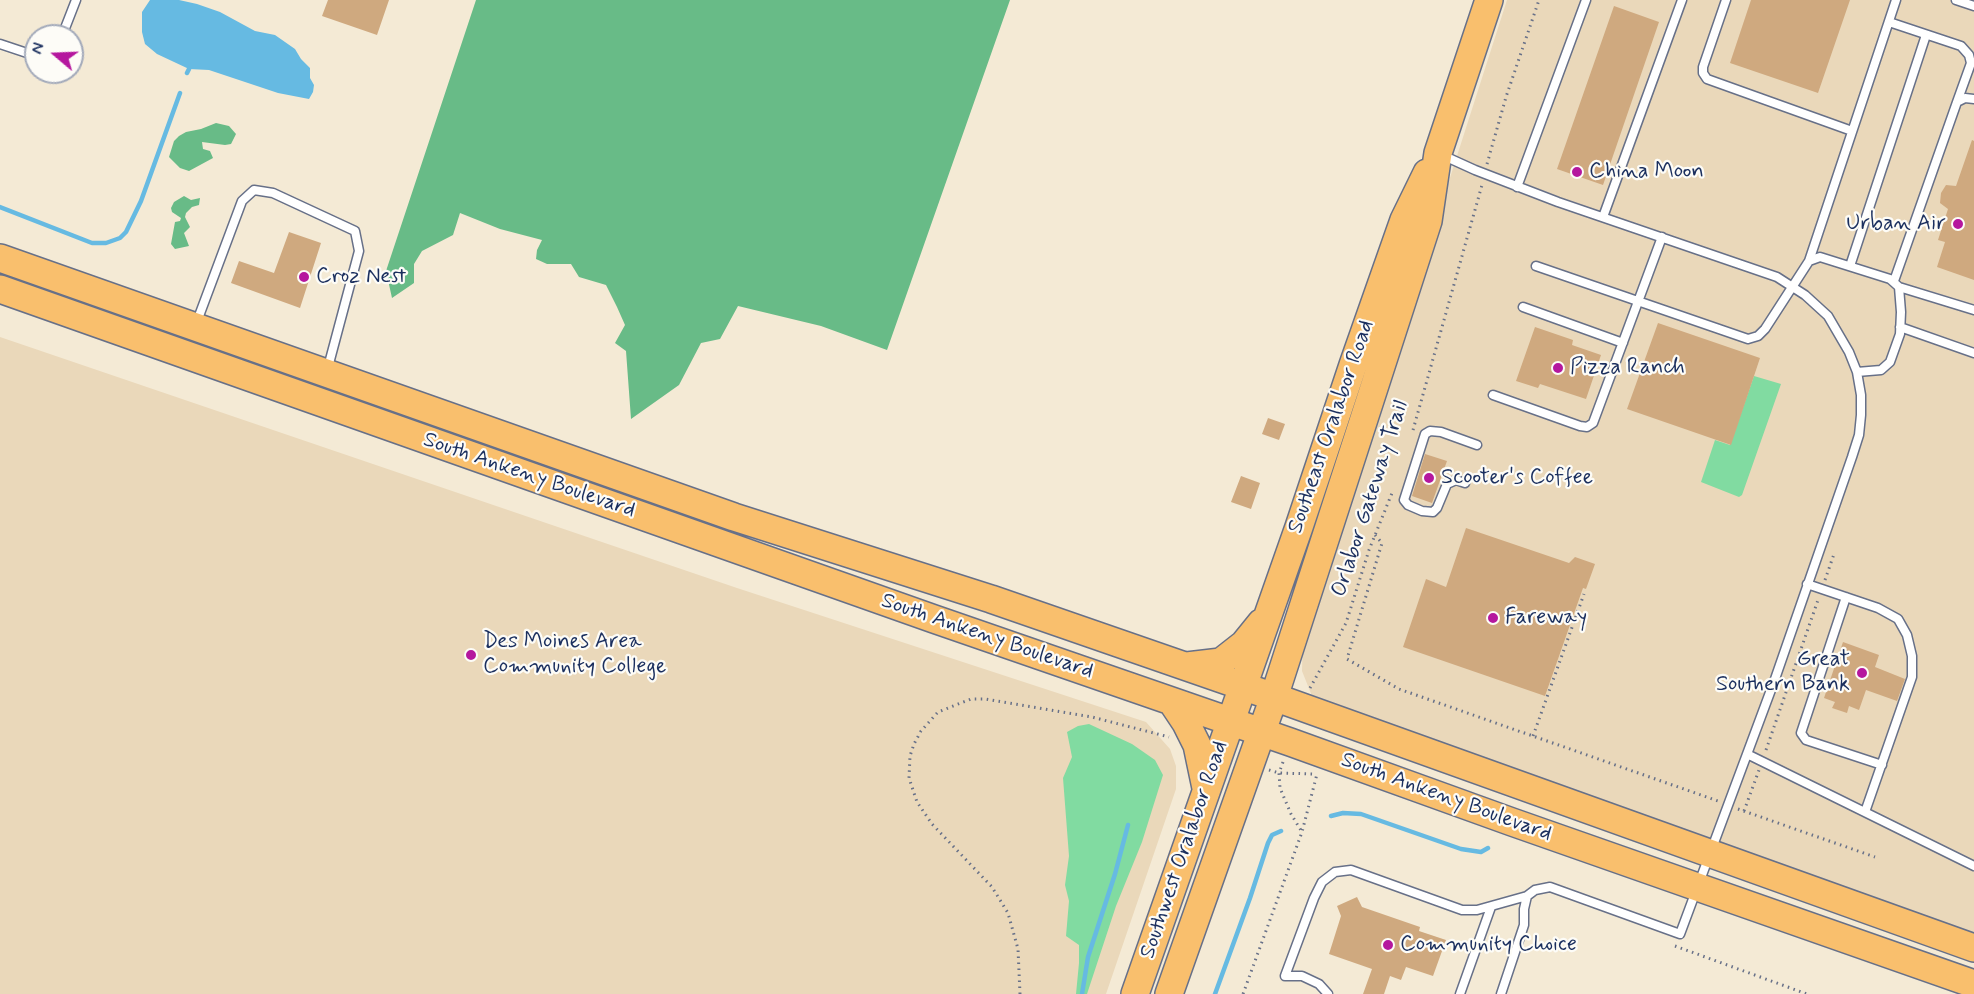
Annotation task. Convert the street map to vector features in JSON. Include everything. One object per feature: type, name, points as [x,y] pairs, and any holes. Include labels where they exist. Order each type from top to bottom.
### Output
[{"type":"main road","name":"Southeast Oralabor Road","points":[[1236,705],[1404,220],[1438,153],[1489,0]]},
{"type":"main road","name":"Southeast Oralabor Road","points":[[1267,715],[1428,221],[1438,153]]},
{"type":"main road","name":"South Ankeny Boulevard","points":[[0,258],[779,533],[991,599],[1183,666],[1236,705],[1267,715],[1290,742],[1974,984]]},
{"type":"main road","name":"South Ankeny Boulevard","points":[[0,290],[1172,702],[1236,705],[1267,715],[1301,707],[1974,948]]},
{"type":"main road","points":[[370,420],[381,392]]},
{"type":"main road","points":[[1183,666],[1221,662],[1244,644],[1269,612]]},
{"type":"main road","points":[[1172,702],[1197,745],[1206,788]]},
{"type":"main road","name":"Southwest Oralabor Road","points":[[1135,994],[1236,705]]},
{"type":"main road","name":"Southwest Oralabor Road","points":[[1169,994],[1267,715]]},
{"type":"lane","points":[[67,24],[76,0]]},
{"type":"lane","points":[[1518,187],[1586,0]]},
{"type":"lane","points":[[1603,217],[1682,0]]},
{"type":"lane","points":[[1726,0],[1703,67],[1703,73],[1707,79],[1852,131]]},
{"type":"lane","points":[[1536,266],[1748,339],[1758,336],[1765,329],[1809,261],[1896,0]]},
{"type":"lane","points":[[1956,0],[1974,6]]},
{"type":"lane","points":[[1889,22],[1974,51]]},
{"type":"lane","points":[[1850,266],[1926,35]]},
{"type":"lane","points":[[0,44],[24,52]]},
{"type":"lane","points":[[1857,372],[1881,370],[1890,362],[1900,334],[1897,284],[1971,63],[1969,55],[1961,46]]},
{"type":"lane","points":[[1957,102],[1965,98],[1974,99]]},
{"type":"lane","points":[[1328,994],[1319,984],[1302,976],[1285,976],[1314,898],[1322,882],[1335,872],[1351,870],[1462,910],[1491,907],[1527,896],[1535,890],[1550,887],[1680,934],[1807,584],[1859,435],[1862,415],[1857,372],[1849,352],[1828,316],[1806,295],[1778,277],[1518,187],[1438,153]]},
{"type":"lane","points":[[195,327],[242,201],[254,190],[273,193],[355,231],[359,251],[326,373]]},
{"type":"lane","points":[[1493,395],[1580,426],[1587,427],[1593,423],[1662,237]]},
{"type":"lane","points":[[1809,261],[1820,257],[1974,310]]},
{"type":"lane","points":[[1523,307],[1623,343]]},
{"type":"lane","points":[[1900,327],[1974,353]]},
{"type":"lane","points":[[1465,483],[1456,480],[1447,484],[1433,512],[1422,511],[1408,505],[1404,500],[1425,434],[1430,431],[1441,432],[1477,445]]},
{"type":"lane","points":[[1807,584],[1878,608],[1898,619],[1907,635],[1912,656],[1912,677],[1865,812]]},
{"type":"lane","points":[[1846,597],[1801,733],[1806,740],[1882,765]]},
{"type":"lane","points":[[1747,754],[1974,866]]},
{"type":"lane","points":[[1501,994],[1524,926],[1527,896]]},
{"type":"lane","points":[[1461,994],[1491,907]]},
{"type":"path","name":"Orlabor Gateway Trail","points":[[1412,431],[1509,87],[1539,0]]},
{"type":"path","name":"Orlabor Gateway Trail","points":[[1301,707],[1313,680],[1349,617],[1375,535],[1395,487]]},
{"type":"path","points":[[1375,535],[1382,543],[1347,659],[1399,689],[1875,857]]},
{"type":"path","points":[[1744,811],[1834,554]]},
{"type":"path","points":[[1533,736],[1584,594]]},
{"type":"path","points":[[1020,994],[1018,949],[1008,913],[992,887],[932,824],[912,792],[909,778],[910,756],[921,731],[938,712],[949,706],[971,699],[985,699],[1092,717],[1197,745]]},
{"type":"path","points":[[1290,742],[1280,773],[1280,788],[1302,832]]},
{"type":"path","points":[[1250,764],[1280,773],[1317,774],[1327,777]]},
{"type":"path","points":[[1243,994],[1302,832],[1317,774]]},
{"type":"path","points":[[1675,946],[1807,994]]},
{"type":"shaded area","points":[[1507,0],[1974,0],[1974,938],[1339,714],[1312,696],[1302,671],[1303,636]]},
{"type":"shaded area","name":"Des Moines Area Community College","points":[[0,337],[737,588],[1146,722],[1170,749],[1176,766],[1176,789],[1106,994],[0,994]]},
{"type":"green space","points":[[476,0],[1010,0],[887,350],[821,326],[738,306],[720,339],[701,343],[679,385],[631,419],[626,351],[615,343],[625,325],[617,307],[606,285],[579,277],[571,264],[547,264],[536,259],[542,240],[500,229],[460,213],[453,235],[422,251],[414,264],[414,283],[392,298],[386,271]]},
{"type":"green space","points":[[216,123],[229,126],[236,134],[231,144],[202,142],[203,149],[210,151],[213,158],[189,171],[180,168],[169,157],[174,141],[179,136]]},
{"type":"green space","points":[[184,196],[191,200],[200,198],[199,205],[192,207],[185,217],[190,227],[184,233],[189,246],[175,249],[171,244],[175,222],[180,221],[181,218],[172,212],[171,208],[174,202]]},
{"type":"green space","points":[[1754,376],[1781,384],[1742,495],[1739,497],[1701,482],[1715,440],[1730,445]]},
{"type":"green space","points":[[1089,724],[1132,744],[1155,760],[1163,775],[1142,842],[1116,906],[1087,994],[1076,994],[1079,945],[1066,936],[1069,901],[1065,885],[1069,856],[1063,778],[1072,757],[1067,732],[1078,726]]},
{"type":"water","points":[[150,0],[179,0],[197,4],[220,12],[255,31],[275,35],[295,49],[310,68],[310,78],[314,85],[309,99],[278,93],[209,70],[189,69],[157,54],[145,44],[142,32],[142,12]]},
{"type":"building","points":[[328,0],[389,0],[377,35],[322,16]]},
{"type":"building","points":[[1751,0],[1850,0],[1818,93],[1730,63]]},
{"type":"building","points":[[1614,6],[1659,22],[1603,185],[1557,169]]},
{"type":"building","name":"Urban Air","points":[[1972,140],[1974,141],[1974,280],[1937,267],[1945,242],[1938,240],[1948,209],[1940,203],[1941,193],[1946,185],[1956,186]]},
{"type":"building","points":[[289,232],[321,243],[300,308],[231,283],[239,261],[274,273]]},
{"type":"building","points":[[1658,323],[1760,358],[1731,445],[1627,409]]},
{"type":"building","name":"Pizza Ranch","points":[[1535,327],[1573,340],[1572,345],[1601,355],[1586,399],[1540,384],[1538,388],[1516,381]]},
{"type":"building","points":[[1268,418],[1285,424],[1279,440],[1262,434]]},
{"type":"building","name":"Scooter's Coffee","points":[[1425,454],[1447,461],[1432,503],[1412,496]]},
{"type":"building","points":[[1241,476],[1260,483],[1251,509],[1231,502]]},
{"type":"building","name":"Fareway","points":[[1466,528],[1569,563],[1575,557],[1595,564],[1586,589],[1583,588],[1545,696],[1403,647],[1426,579],[1446,587]]},
{"type":"building","name":"Great Southern Bank","points":[[1843,642],[1879,655],[1875,667],[1905,679],[1897,701],[1866,690],[1859,710],[1849,706],[1847,713],[1832,708],[1835,702],[1824,698]]},
{"type":"building","name":"Community Choice","points":[[1357,897],[1362,907],[1420,927],[1419,931],[1446,940],[1433,976],[1406,967],[1401,980],[1390,976],[1384,994],[1363,994],[1372,969],[1329,954],[1341,916],[1337,906]]},
{"type":"waterway","points":[[187,73],[189,69]]},
{"type":"waterway","points":[[0,207],[92,243],[106,243],[120,238],[126,232],[141,201],[180,93]]},
{"type":"waterway","points":[[1331,816],[1343,813],[1361,814],[1461,849],[1481,852],[1488,848]]},
{"type":"waterway","points":[[1082,994],[1088,957],[1128,825]]},
{"type":"waterway","points":[[1215,994],[1268,843],[1272,835],[1281,831]]},
{"type":"place","name":"China Moon","points":[[1577,172]]},
{"type":"place","name":"Urban Air","points":[[1958,224]]},
{"type":"place","name":"Croz Nest","points":[[304,277]]},
{"type":"place","name":"Pizza Ranch","points":[[1558,368]]},
{"type":"place","name":"Scooter's Coffee","points":[[1429,478]]},
{"type":"place","name":"Fareway","points":[[1493,618]]},
{"type":"place","name":"Des Moines Area Community College","points":[[471,655]]},
{"type":"place","name":"Great Southern Bank","points":[[1862,673]]},
{"type":"place","name":"Community Choice","points":[[1388,945]]}]
